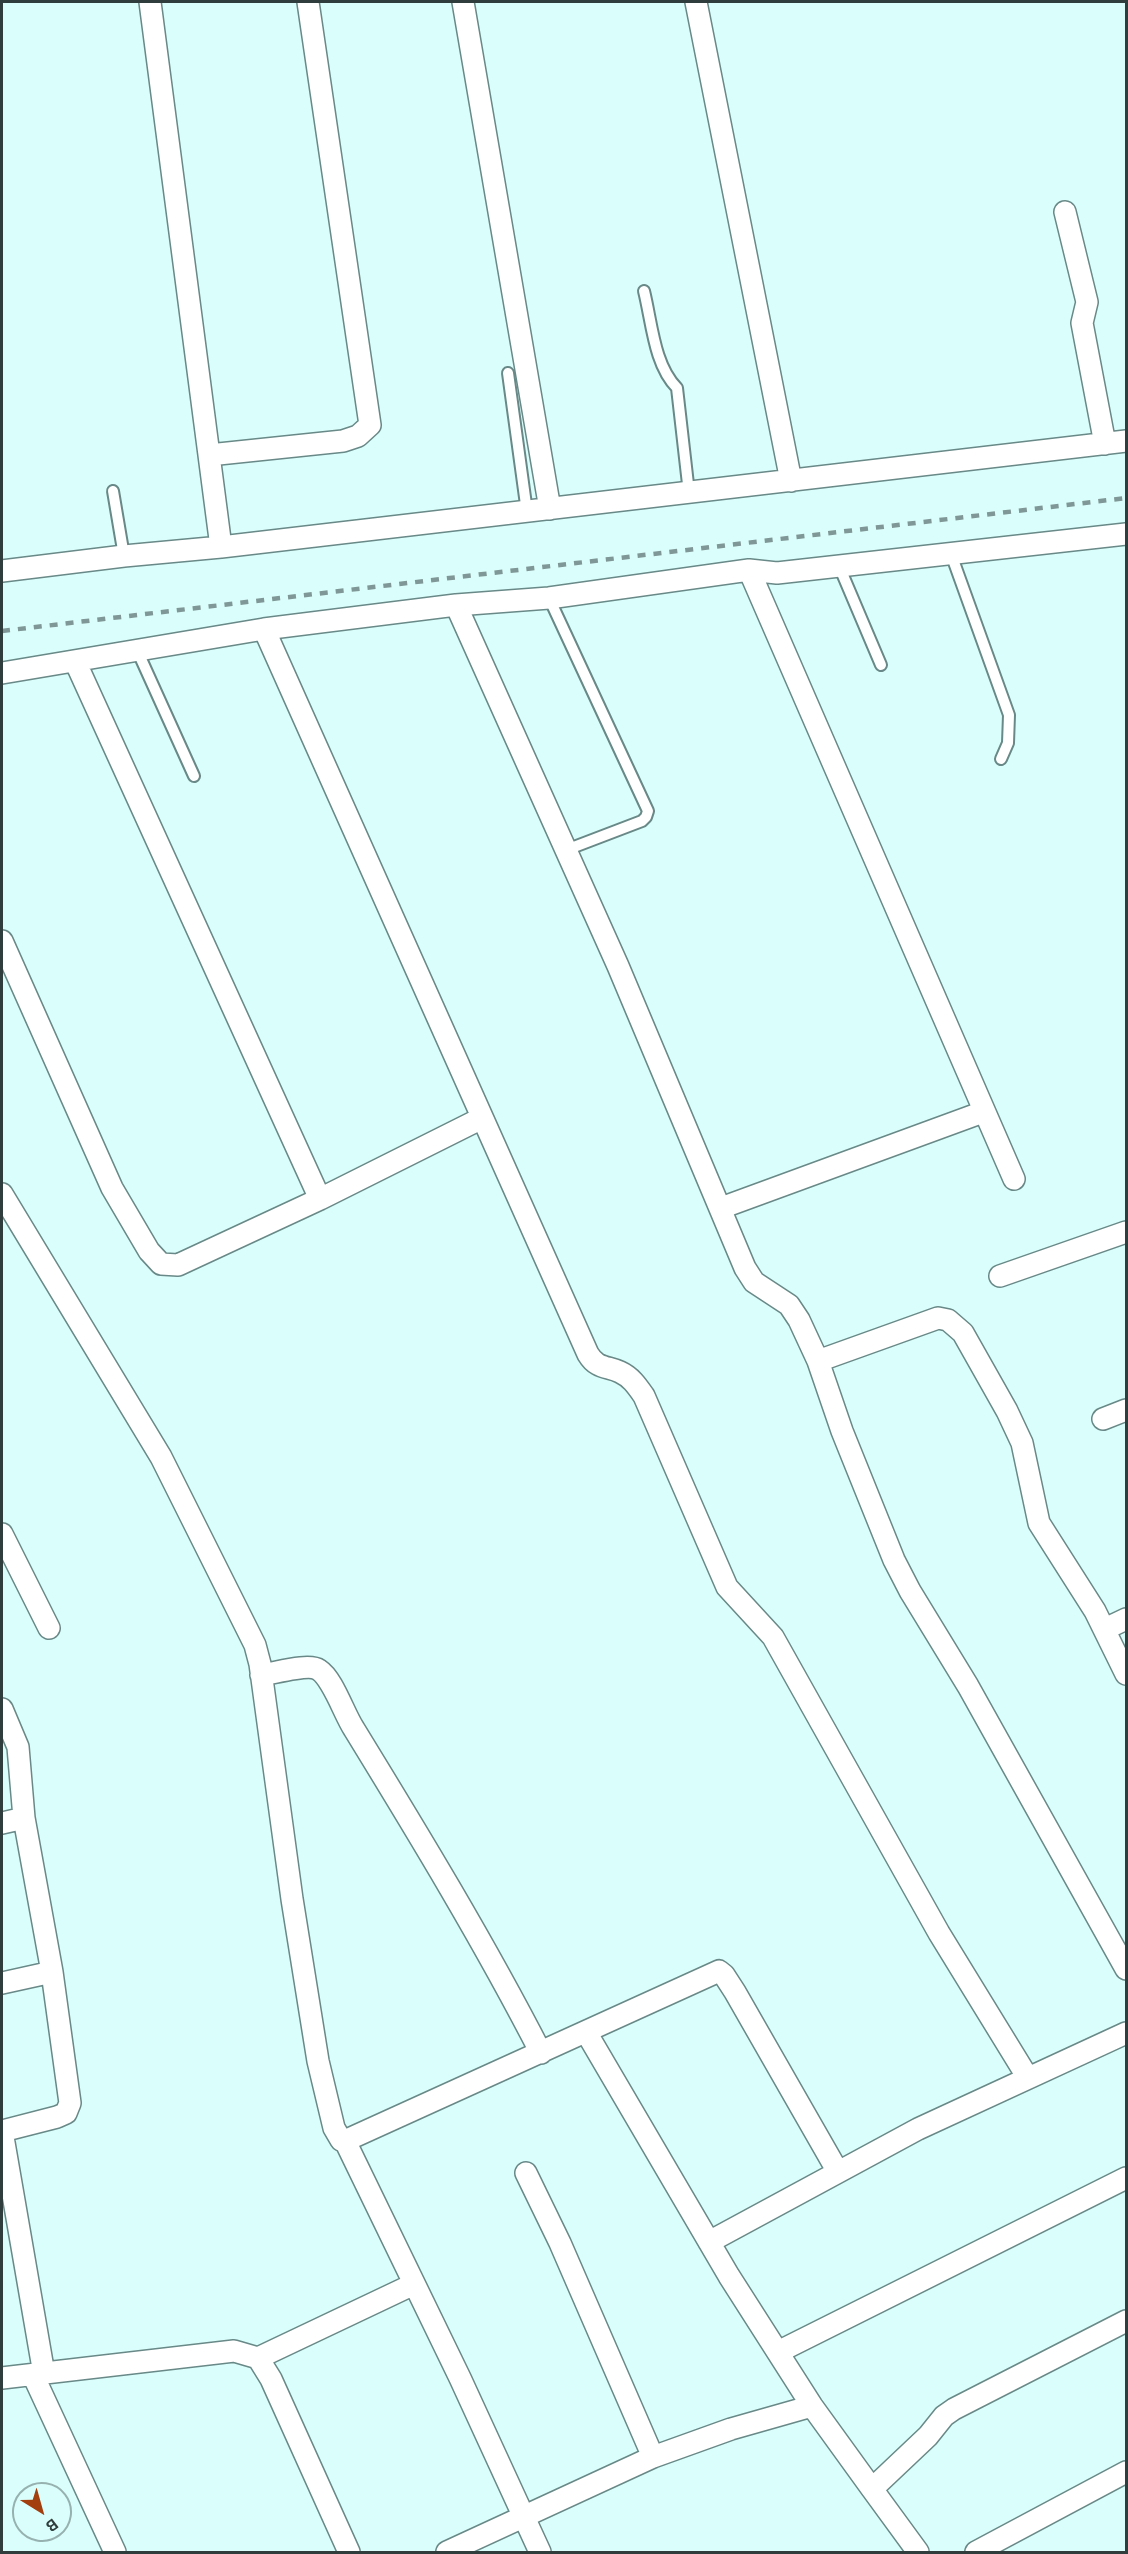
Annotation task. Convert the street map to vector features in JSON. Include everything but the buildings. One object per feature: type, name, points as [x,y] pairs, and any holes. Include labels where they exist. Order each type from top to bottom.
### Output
[{"type":"street","points":[[150,2],[221,548]]},
{"type":"street","points":[[209,455],[344,441],[358,436],[370,425],[308,2]]},
{"type":"street","points":[[463,2],[550,509]]},
{"type":"street","points":[[696,2],[791,481]]},
{"type":"street","points":[[1065,212],[1087,302],[1082,323],[1105,444]]},
{"type":"street","points":[[2,571],[124,555],[221,548],[1126,441]]},
{"type":"street","points":[[2,673],[264,629],[456,605],[549,598],[748,570],[777,573],[1126,534]]},
{"type":"street","points":[[748,570],[1014,1179]]},
{"type":"street","points":[[456,605],[566,850],[745,1268],[754,1282],[789,1305],[799,1320],[818,1361],[842,1431],[894,1560],[910,1592],[968,1686],[1126,1969]]},
{"type":"street","points":[[264,629],[588,1354],[600,1367],[620,1372],[629,1378],[644,1396],[727,1587],[773,1637],[933,1923],[1028,2078]]},
{"type":"street","points":[[75,660],[320,1199]]},
{"type":"street","points":[[2,941],[112,1188],[155,1259],[165,1265],[178,1265],[320,1199],[482,1118]]},
{"type":"street","points":[[721,1208],[983,1112]]},
{"type":"street","points":[[2,1194],[161,1457],[249,1633],[260,1664],[291,1899],[318,2061],[334,2128],[341,2140],[347,2144],[540,2553]]},
{"type":"street","points":[[1000,1276],[1126,1232]]},
{"type":"street","points":[[818,1361],[938,1318],[956,1325],[968,1340],[1022,1443],[1039,1523],[1105,1629],[1126,1674]]},
{"type":"street","points":[[1103,1419],[1126,1410]]},
{"type":"street","points":[[2,1534],[49,1628]]},
{"type":"street","points":[[1105,1629],[1126,1619]]},
{"type":"street","points":[[261,1675],[308,1666],[318,1669],[329,1681],[345,1714],[441,1872],[542,2053]]},
{"type":"street","points":[[2,1709],[8,1738],[21,1768],[24,1818],[52,1972],[70,2103],[66,2113],[57,2117],[2,2131],[38,2375],[115,2553]]},
{"type":"street","points":[[2,1823],[24,1818]]},
{"type":"street","points":[[347,2144],[349,2139],[359,2133],[542,2053],[719,1971],[735,1992],[838,2172]]},
{"type":"street","points":[[2,1983],[52,1972]]},
{"type":"street","points":[[586,2032],[709,2242],[812,2406],[918,2553]]},
{"type":"street","points":[[709,2242],[918,2129],[1126,2033]]},
{"type":"street","points":[[526,2173],[560,2243],[653,2457]]},
{"type":"street","points":[[778,2352],[1126,2178]]},
{"type":"street","points":[[2,2378],[234,2351],[258,2358],[414,2284]]},
{"type":"street","points":[[872,2489],[915,2449],[944,2416],[954,2409],[1126,2321]]},
{"type":"street","points":[[258,2358],[271,2379],[349,2553]]},
{"type":"street","points":[[447,2553],[653,2457],[731,2429],[812,2406]]},
{"type":"street","points":[[976,2553],[1126,2472]]},
{"type":"lane","points":[[644,291],[662,367],[668,379],[677,388],[689,493]]},
{"type":"lane","points":[[508,373],[527,512]]},
{"type":"lane","points":[[113,491],[124,555]]},
{"type":"lane","points":[[951,554],[1009,715],[1008,743],[1001,759]]},
{"type":"lane","points":[[839,566],[881,665]]},
{"type":"lane","points":[[549,598],[644,800],[648,814],[642,820],[566,850]]},
{"type":"lane","points":[[137,650],[194,776]]},
{"type":"railway","points":[[2,631],[1126,498]]}]
